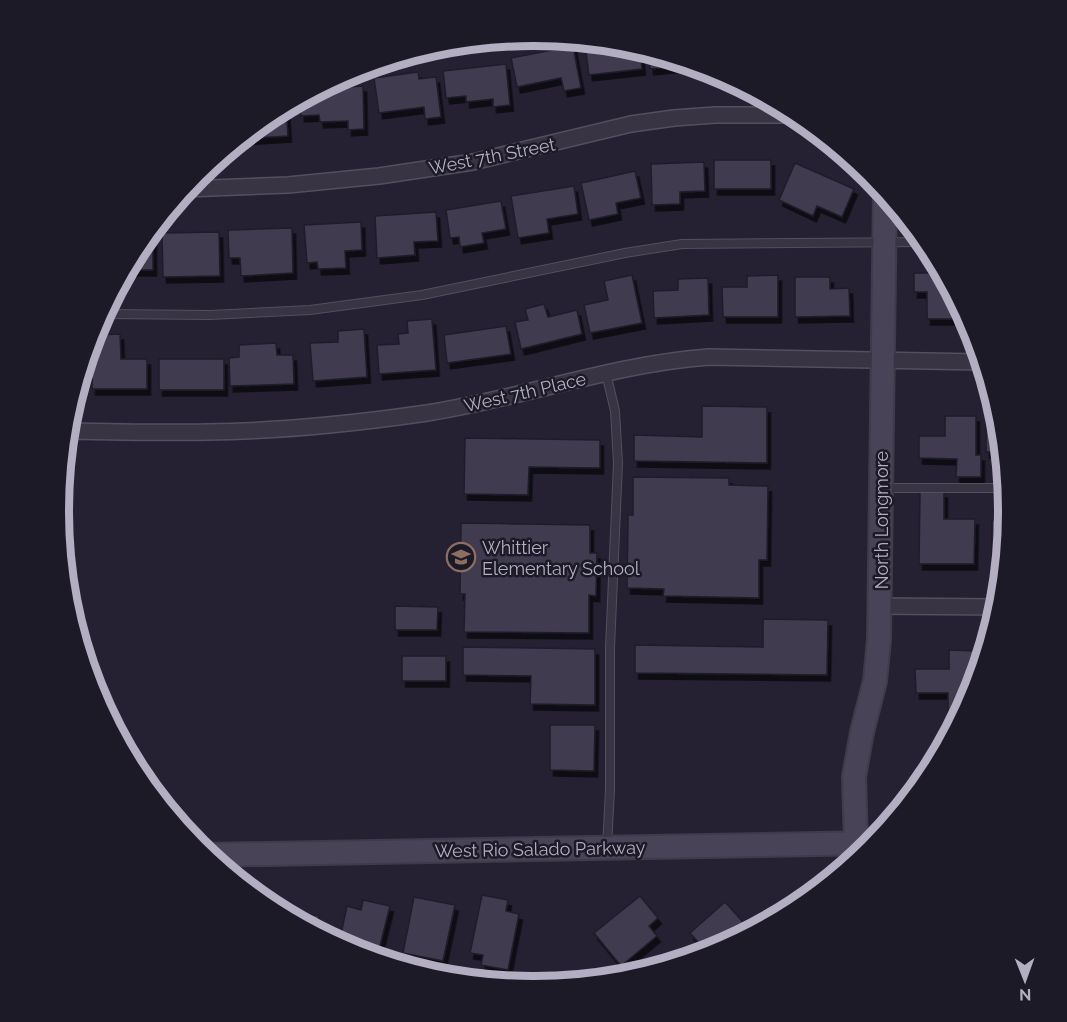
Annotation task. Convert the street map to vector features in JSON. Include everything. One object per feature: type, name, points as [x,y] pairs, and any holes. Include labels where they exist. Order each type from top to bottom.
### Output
[{"type":"street","name":"West 7th Street","points":[[200,188],[288,185],[403,173],[473,162],[631,124],[715,115],[776,115]]},
{"type":"street","name":"North Longmore","points":[[863,838],[854,777],[862,732],[875,681],[879,640],[885,207]]},
{"type":"street","name":"West 7th Place","points":[[76,431],[208,432],[316,426],[421,414],[527,393],[670,360],[709,357],[973,362]]},
{"type":"street","points":[[880,606],[988,608]]},
{"type":"street","name":"West Rio Salado Parkway","points":[[221,855],[858,843]]},
{"type":"lane","points":[[113,314],[210,315],[310,310],[422,295],[625,253],[682,244],[912,242]]},
{"type":"lane","points":[[606,373],[615,411],[618,463],[610,648],[610,789],[607,848]]},
{"type":"lane","points":[[881,488],[997,488]]},
{"type":"building","points":[[573,48],[581,88],[564,91],[561,78],[517,87],[511,58]]},
{"type":"building","points":[[586,49],[641,59],[642,69],[589,75]]},
{"type":"building","points":[[650,61],[670,67],[650,69]]},
{"type":"building","points":[[506,64],[510,105],[493,107],[493,99],[466,102],[466,96],[446,98],[443,71]]},
{"type":"building","points":[[418,72],[419,79],[436,77],[441,117],[425,119],[424,107],[379,113],[374,78]]},
{"type":"building","points":[[348,85],[363,86],[364,129],[348,130],[348,121],[320,122],[319,115],[301,116],[301,109],[328,94]]},
{"type":"building","points":[[287,118],[288,136],[257,138]]},
{"type":"building","points":[[714,160],[771,160],[771,189],[714,189]]},
{"type":"building","points":[[704,162],[705,191],[680,192],[680,204],[652,205],[651,164]]},
{"type":"building","points":[[795,163],[854,189],[842,217],[817,206],[813,216],[779,200]]},
{"type":"building","points":[[635,171],[641,198],[616,203],[618,214],[589,220],[581,183]]},
{"type":"building","points":[[574,186],[578,214],[547,219],[549,233],[518,238],[511,196]]},
{"type":"building","points":[[501,201],[506,229],[482,233],[484,243],[460,247],[459,237],[450,238],[446,210]]},
{"type":"building","points":[[436,212],[438,241],[414,242],[415,255],[377,258],[375,216]]},
{"type":"building","points":[[361,222],[362,250],[345,251],[346,268],[318,269],[317,262],[307,263],[304,225]]},
{"type":"building","points":[[292,228],[293,273],[241,276],[240,258],[229,258],[228,230]]},
{"type":"building","points":[[219,232],[220,276],[163,277],[162,233]]},
{"type":"building","points":[[153,245],[153,270],[137,270]]},
{"type":"building","points":[[914,273],[932,273],[956,319],[927,319],[927,292],[914,292]]},
{"type":"building","points":[[632,275],[642,323],[590,333],[584,305],[608,300],[604,281]]},
{"type":"building","points":[[778,275],[778,317],[723,317],[722,287],[747,287],[747,276]]},
{"type":"building","points":[[795,277],[830,277],[830,289],[849,288],[850,316],[795,317]]},
{"type":"building","points":[[708,278],[709,315],[654,318],[653,291],[678,290],[678,279]]},
{"type":"building","points":[[544,304],[548,317],[577,310],[582,334],[521,349],[515,322],[528,320],[525,309]]},
{"type":"building","points":[[432,319],[436,370],[379,374],[377,345],[399,344],[398,334],[408,333],[407,321]]},
{"type":"building","points":[[506,326],[511,354],[447,363],[444,335]]},
{"type":"building","points":[[364,329],[367,377],[313,381],[310,343],[338,342],[338,331]]},
{"type":"building","points":[[120,334],[121,359],[147,359],[147,389],[92,389],[92,367],[103,335]]},
{"type":"building","points":[[276,343],[277,355],[293,355],[294,384],[230,386],[229,358],[239,357],[239,345]]},
{"type":"building","points":[[159,359],[224,359],[224,390],[159,390]]},
{"type":"building","points":[[702,406],[767,407],[767,463],[634,461],[634,435],[702,437]]},
{"type":"building","points":[[986,408],[986,408],[994,452],[986,452]]},
{"type":"building","points":[[945,416],[976,416],[976,455],[981,455],[981,477],[956,477],[957,459],[919,458],[919,436],[945,436]]},
{"type":"building","points":[[465,438],[600,440],[600,468],[529,467],[528,495],[464,494]]},
{"type":"building","points":[[633,477],[729,478],[729,485],[768,486],[767,560],[759,560],[759,598],[663,596],[664,589],[627,588],[628,515],[633,515]]},
{"type":"building","points":[[920,492],[944,492],[944,519],[975,519],[974,564],[919,564]]},
{"type":"building","points":[[992,520],[998,520],[995,564],[992,564]]},
{"type":"building","points":[[461,523],[590,525],[590,553],[597,553],[596,596],[589,595],[589,633],[464,632],[465,594],[460,594]]},
{"type":"building","points":[[395,606],[438,607],[437,630],[395,630]]},
{"type":"building","points":[[763,619],[828,620],[827,675],[635,673],[635,645],[763,647]]},
{"type":"building","points":[[463,647],[595,649],[595,705],[530,704],[531,676],[463,675]]},
{"type":"building","points":[[949,650],[976,651],[963,689],[948,720],[948,693],[916,693],[915,669],[949,669]]},
{"type":"building","points":[[402,656],[446,656],[446,681],[402,681]]},
{"type":"building","points":[[550,725],[595,725],[594,771],[550,770]]},
{"type":"building","points":[[482,895],[508,900],[506,911],[519,914],[508,970],[481,965],[483,955],[470,953]]},
{"type":"building","points":[[640,896],[658,918],[649,926],[657,936],[621,966],[594,933]]},
{"type":"building","points":[[414,897],[455,905],[443,961],[403,953]]},
{"type":"building","points":[[363,900],[390,906],[379,949],[341,934],[347,906],[361,910]]},
{"type":"building","points":[[725,902],[745,925],[700,944],[690,933]]},
{"type":"building","points":[[301,913],[319,916],[318,922]]},
{"type":"place","name":"Whittier Elementary School","points":[[461,557]]}]
